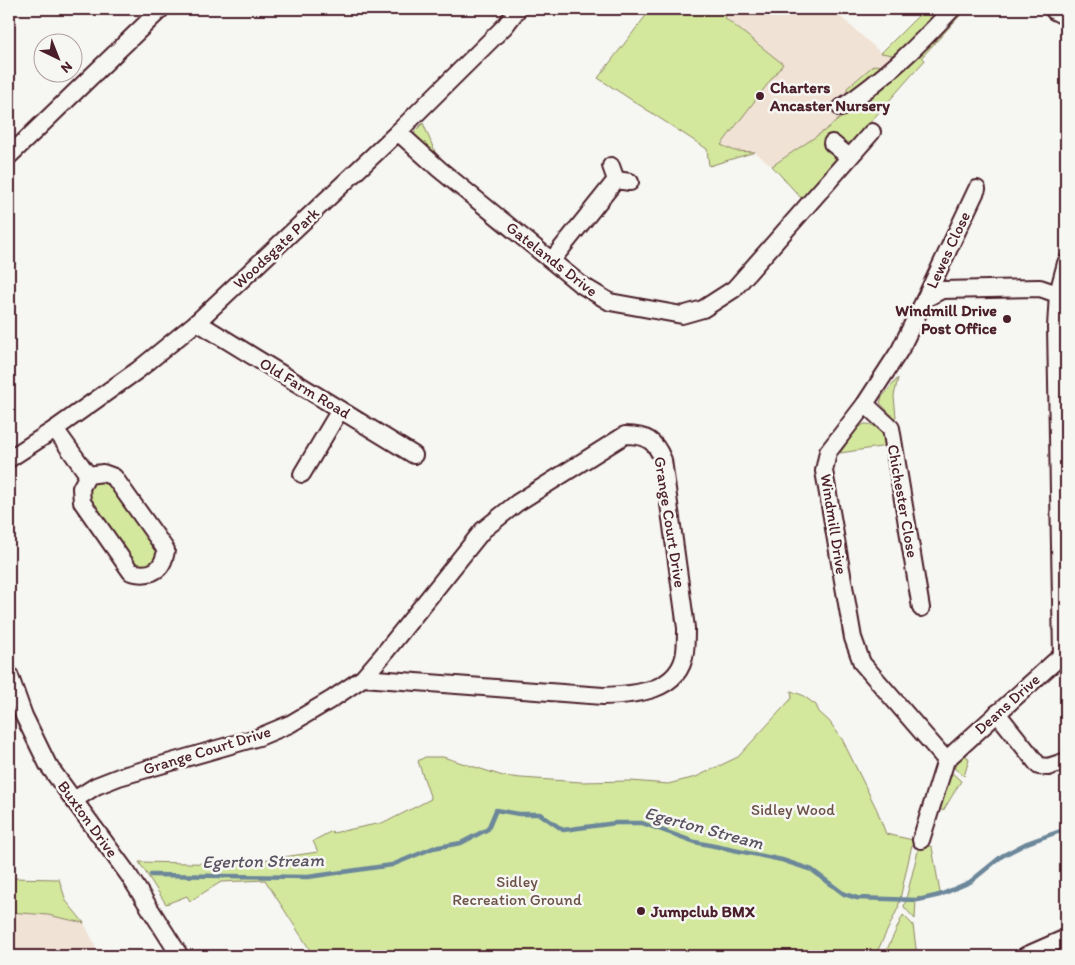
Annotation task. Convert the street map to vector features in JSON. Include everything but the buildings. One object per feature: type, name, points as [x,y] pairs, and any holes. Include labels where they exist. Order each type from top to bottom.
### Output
[{"type":"street","points":[[9,156],[161,9]]},
{"type":"street","name":"Woodsgate Park","points":[[9,459],[138,370],[197,322],[398,132],[505,26],[518,9]]},
{"type":"street","points":[[841,108],[874,86],[952,9]]},
{"type":"street","points":[[1056,9],[1066,14]]},
{"type":"street","name":"Gatelands Drive","points":[[398,132],[439,169],[580,284],[610,302],[682,315],[703,309],[734,289],[752,271],[872,132]]},
{"type":"street","points":[[832,143],[849,158]]},
{"type":"street","points":[[552,260],[619,176]]},
{"type":"street","name":"Lewes Close","points":[[925,299],[970,195]]},
{"type":"street","name":"Deans Drive","points":[[921,840],[946,760],[1062,655],[1058,534],[1062,470],[1056,328],[1066,263]]},
{"type":"street","points":[[925,299],[942,290],[1040,288],[1062,295]]},
{"type":"street","name":"Windmill Drive","points":[[925,299],[900,350],[865,404],[828,452],[824,471],[852,638],[862,663],[946,760]]},
{"type":"street","name":"Old Farm Road","points":[[197,322],[414,455]]},
{"type":"street","name":"Chichester Close","points":[[865,404],[891,428],[922,611]]},
{"type":"street","points":[[302,474],[340,410]]},
{"type":"street","points":[[55,429],[88,474]]},
{"type":"street","name":"Grange Court Drive","points":[[74,800],[96,786],[119,777],[259,737],[290,724],[363,678],[483,530],[516,503],[625,435],[640,435],[650,439],[657,446],[663,460],[686,628],[685,653],[681,665],[666,683],[656,690],[628,695],[602,696],[363,678]]},
{"type":"street","points":[[103,473],[114,477],[166,550],[164,560],[156,570],[145,576],[131,572],[82,502],[81,488],[88,474],[103,473]]},
{"type":"street","points":[[1058,534],[1066,520]]},
{"type":"street","name":"Buxton Drive","points":[[9,674],[24,716],[48,765],[128,874],[180,956]]},
{"type":"street","points":[[997,713],[1039,766],[1048,767],[1066,761]]},
{"type":"street","points":[[1025,956],[1066,938]]},
{"type":"shaded area","name":"Charters Ancaster Nursery","points":[[651,9],[832,9],[881,53],[925,9],[966,9],[922,57],[925,60],[846,144],[834,136],[772,166],[755,152],[709,166],[707,149],[598,78]]},
{"type":"shaded area","points":[[9,912],[48,915],[84,923],[95,945],[96,956],[9,956]]},
{"type":"green space","points":[[651,9],[730,9],[725,18],[783,64],[721,145],[735,151],[755,152],[709,166],[707,149],[598,78]]},
{"type":"green space","points":[[925,9],[946,9],[899,56],[881,53]]},
{"type":"green space","points":[[960,9],[966,9],[922,57],[925,60],[851,144],[834,136],[837,161],[803,200],[772,166],[824,131],[901,71]]},
{"type":"green space","points":[[874,65],[887,67],[847,99],[847,88]]},
{"type":"green space","points":[[423,123],[438,159],[414,137],[415,131]]},
{"type":"green space","points":[[898,378],[894,396],[896,417],[894,418],[880,403],[882,397]]},
{"type":"green space","points":[[864,424],[869,424],[880,430],[887,446],[840,453],[857,429]]},
{"type":"green space","points":[[92,480],[110,481],[160,551],[154,566],[136,568],[85,499]]},
{"type":"green space","points":[[791,691],[802,695],[816,705],[819,712],[829,721],[842,739],[877,810],[886,834],[913,840],[898,908],[875,956],[314,956],[265,880],[221,882],[190,901],[187,896],[166,904],[139,862],[235,864],[318,852],[313,841],[332,831],[333,833],[386,822],[431,799],[418,761],[425,757],[443,757],[503,776],[521,778],[581,782],[631,781],[668,784],[696,777],[738,757],[792,698]]},
{"type":"green space","points":[[964,752],[969,760],[964,776],[954,768]]},
{"type":"green space","points":[[952,773],[961,781],[943,811],[939,808]]},
{"type":"green space","points":[[920,843],[932,847],[940,893],[923,899],[919,897],[916,899],[915,919],[904,907]]},
{"type":"green space","points":[[9,878],[59,879],[66,901],[84,923],[48,915],[9,912]]},
{"type":"green space","points":[[903,915],[913,925],[917,956],[884,956]]},
{"type":"waterway","name":"Egerton Stream","points":[[151,875],[308,877],[392,865],[433,848],[461,843],[488,829],[496,810],[519,814],[540,814],[563,830],[616,823],[642,823],[695,842],[782,860],[812,870],[844,894],[857,898],[918,900],[940,895],[970,882],[1002,856],[1027,843],[1066,829]]},
{"type":"place","name":"Charters Ancaster Nursery","points":[[760,96]]},
{"type":"place","name":"Windmill Drive Post Office","points":[[1007,319]]},
{"type":"place","name":"Jumpclub BMX","points":[[641,911]]},
{"type":"park label","name":"Sidley Wood","points":[[793,809]]},
{"type":"park label","name":"Sidley Recreation Ground","points":[[517,890]]}]
